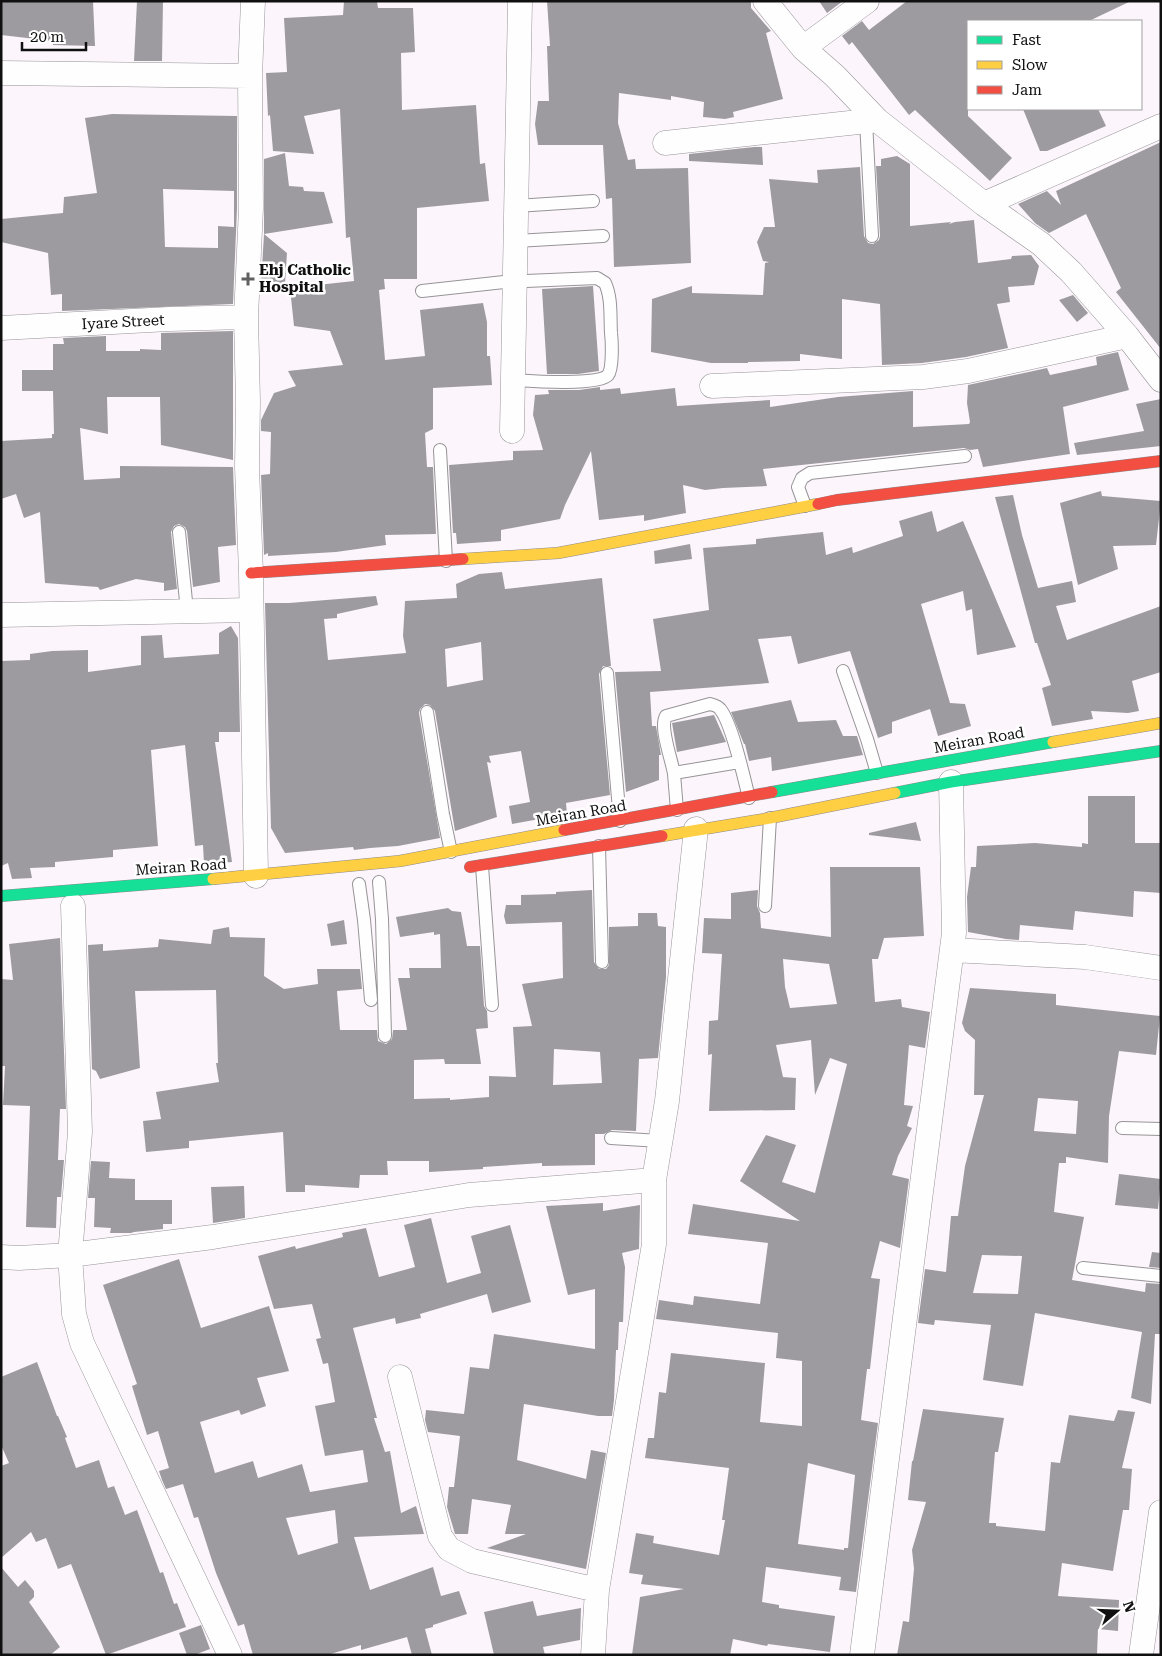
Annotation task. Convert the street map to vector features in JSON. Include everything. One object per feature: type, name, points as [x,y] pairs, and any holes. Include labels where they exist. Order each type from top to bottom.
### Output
[{"type":"main road","points":[[251,573],[558,553],[837,500],[1161,461]]},
{"type":"main road","name":"Meiran Road","points":[[1,896],[256,876],[400,861],[1161,723]]},
{"type":"main road","points":[[463,869],[770,818],[951,782],[1161,751]]},
{"type":"main road","points":[[354,884],[384,882]]},
{"type":"street","points":[[253,1],[250,76],[251,208],[246,318],[247,467],[251,573],[256,876]]},
{"type":"street","points":[[512,431],[520,1]]},
{"type":"street","points":[[765,1],[803,48],[835,76],[872,121],[1041,244],[1071,272],[1127,336],[1161,380]]},
{"type":"street","points":[[803,48],[867,1]]},
{"type":"street","points":[[1,73],[250,76]]},
{"type":"street","points":[[665,143],[872,121]]},
{"type":"street","points":[[984,204],[1161,126]]},
{"type":"street","name":"Iyare Street","points":[[1,328],[169,319],[246,318]]},
{"type":"street","points":[[712,386],[923,376],[959,372],[1009,363],[1127,336]]},
{"type":"street","points":[[1,615],[251,610]]},
{"type":"street","points":[[862,1655],[954,933],[951,782]]},
{"type":"street","points":[[593,1655],[597,1590],[618,1474],[654,1244],[654,1180],[667,1101],[696,830]]},
{"type":"street","points":[[74,906],[80,1132],[70,1255],[74,1314],[82,1343],[230,1655]]},
{"type":"street","points":[[952,950],[1085,957],[1161,968]]},
{"type":"street","points":[[1,1256],[19,1258],[70,1255],[213,1237],[469,1196],[654,1180]]},
{"type":"street","points":[[400,1377],[440,1536],[449,1549],[472,1560],[597,1590]]},
{"type":"street","points":[[1141,1655],[1161,1512]]},
{"type":"lane","points":[[872,121],[872,236]]},
{"type":"lane","points":[[516,206],[593,201]]},
{"type":"lane","points":[[516,241],[603,236]]},
{"type":"lane","points":[[422,291],[504,282],[597,278],[605,283],[608,289],[612,342],[608,376],[602,380],[583,382],[513,380]]},
{"type":"lane","points":[[440,450],[446,561]]},
{"type":"lane","points":[[805,506],[798,487],[802,478],[810,473],[965,456]]},
{"type":"lane","points":[[179,532],[187,612]]},
{"type":"lane","points":[[843,671],[868,739],[877,773]]},
{"type":"lane","points":[[607,673],[620,821]]},
{"type":"lane","points":[[677,810],[674,774],[664,729],[664,720],[666,716],[710,704],[721,710],[729,726],[749,798],[752,820]]},
{"type":"lane","points":[[427,712],[451,852]]},
{"type":"lane","points":[[674,774],[739,762]]},
{"type":"lane","points":[[766,906],[770,818]]},
{"type":"lane","points":[[599,846],[602,962]]},
{"type":"lane","points":[[482,866],[492,1005]]},
{"type":"lane","points":[[384,882],[382,938],[385,1036]]},
{"type":"lane","points":[[354,884],[364,920],[371,1000]]},
{"type":"lane","points":[[1122,1128],[1161,1129]]},
{"type":"lane","points":[[611,1138],[648,1139],[660,1142]]},
{"type":"lane","points":[[1083,1268],[1161,1276]]},
{"type":"building","points":[[1,1],[93,1],[95,46],[53,45],[53,41],[1,35]]},
{"type":"building","points":[[137,1],[163,1],[162,61],[134,61]]},
{"type":"building","points":[[344,1],[377,1],[378,8],[413,8],[415,52],[401,53],[402,110],[476,105],[480,164],[485,163],[489,201],[417,208],[417,279],[384,279],[385,289],[379,290],[385,360],[425,356],[420,310],[483,303],[487,322],[487,356],[490,356],[492,385],[433,388],[433,429],[425,433],[427,467],[433,467],[436,534],[385,535],[386,545],[336,552],[268,556],[268,553],[264,555],[261,475],[270,474],[271,432],[261,431],[261,420],[274,393],[296,386],[288,371],[343,365],[330,331],[294,326],[290,288],[354,281],[350,237],[346,238],[340,109],[304,116],[314,154],[273,151],[270,115],[268,116],[266,73],[287,72],[284,18],[343,15]]},
{"type":"building","points":[[547,1],[751,1],[751,8],[771,31],[766,33],[783,99],[733,112],[734,117],[725,119],[703,117],[704,102],[671,96],[671,100],[619,93],[618,123],[628,160],[635,159],[636,169],[688,168],[691,263],[614,267],[612,198],[606,199],[603,145],[538,145],[535,124],[538,101],[549,101],[547,46],[550,46]]},
{"type":"building","points":[[819,1],[843,1],[827,13]]},
{"type":"building","points":[[907,1],[1131,1],[1091,20],[967,20],[968,116],[1012,158],[990,181],[915,110],[909,115],[852,42],[849,45],[842,36],[862,21],[869,30]]},
{"type":"building","points":[[1023,110],[1098,110],[1106,126],[1047,151],[1040,151]]},
{"type":"building","points":[[112,114],[237,116],[237,208],[233,304],[62,311],[62,294],[51,295],[48,253],[1,242],[1,219],[63,213],[64,197],[97,193],[85,118]],"holes":[[[163,189],[234,191],[234,227],[218,226],[218,248],[165,247]]]},
{"type":"building","points":[[1161,142],[1161,349],[1116,292],[1121,288],[1086,214],[1049,233],[1035,223],[1018,204],[1047,191],[1061,205],[1056,191]]},
{"type":"building","points":[[762,147],[763,165],[689,161],[689,154]]},
{"type":"building","points":[[285,153],[289,186],[303,187],[304,191],[324,192],[333,223],[264,234],[264,159]]},
{"type":"building","points":[[897,156],[910,164],[910,226],[951,222],[949,224],[974,220],[978,263],[1011,259],[1012,256],[1031,255],[1039,266],[1034,285],[1008,287],[1010,302],[997,304],[1008,348],[966,357],[922,363],[882,365],[880,304],[842,299],[842,359],[800,354],[800,361],[711,363],[651,352],[652,299],[692,286],[692,293],[763,295],[765,263],[769,262],[763,261],[757,242],[764,227],[775,227],[769,179],[818,183],[817,170],[860,167],[864,236],[868,243],[873,244],[879,240],[880,236],[876,166],[881,166],[881,159]]},
{"type":"building","points":[[264,234],[287,253],[285,284],[261,285]]},
{"type":"building","points":[[593,286],[599,371],[578,374],[547,374],[542,289]]},
{"type":"building","points":[[1073,295],[1088,313],[1077,322],[1059,300]]},
{"type":"building","points":[[233,331],[233,460],[161,445],[160,397],[107,397],[108,434],[80,428],[84,480],[120,478],[120,466],[233,467],[236,545],[218,547],[220,582],[193,587],[187,531],[185,527],[179,524],[174,526],[171,532],[177,589],[164,591],[164,583],[136,579],[100,590],[98,587],[45,583],[40,512],[24,518],[16,494],[1,499],[1,441],[52,438],[52,434],[54,434],[53,391],[22,391],[22,370],[53,370],[53,344],[64,344],[63,338],[106,336],[106,351],[140,351],[140,349],[161,350],[161,333]]},
{"type":"building","points":[[1118,352],[1129,390],[1063,407],[1070,454],[983,467],[978,449],[970,450],[964,448],[763,469],[767,486],[705,490],[683,485],[686,513],[644,521],[644,515],[599,520],[591,451],[560,519],[501,530],[501,541],[457,544],[456,533],[453,533],[449,465],[513,460],[513,451],[543,450],[533,415],[535,395],[549,394],[548,390],[579,390],[600,387],[600,390],[620,388],[621,394],[675,388],[677,406],[770,400],[770,407],[838,397],[913,391],[913,427],[969,424],[968,385],[1047,368],[1050,375],[1097,365],[1096,357]]},
{"type":"building","points":[[1161,399],[1161,446],[1077,455],[1074,443],[1144,431],[1136,404]]},
{"type":"building","points":[[1101,491],[1102,496],[1161,501],[1156,545],[1113,546],[1118,569],[1078,585],[1060,503]]},
{"type":"building","points":[[1013,495],[1022,535],[1038,588],[1072,581],[1076,602],[1056,606],[1067,640],[1161,606],[1161,672],[1132,681],[1139,711],[1128,713],[1091,711],[1093,719],[1052,726],[1042,688],[1051,685],[1037,643],[1035,643],[995,497]]},
{"type":"building","points":[[932,511],[937,532],[963,521],[1016,647],[977,655],[972,609],[966,611],[963,591],[921,604],[950,703],[965,704],[971,726],[938,736],[930,709],[892,722],[892,733],[878,738],[850,651],[798,664],[791,636],[758,639],[769,683],[650,692],[652,726],[656,726],[661,755],[659,755],[659,780],[626,792],[615,672],[661,671],[653,619],[709,610],[703,548],[756,544],[756,539],[823,532],[826,555],[852,547],[853,553],[903,536],[899,521]]},
{"type":"building","points":[[690,544],[692,559],[655,564],[654,551]]},
{"type":"building","points":[[502,572],[505,589],[602,578],[611,666],[603,666],[599,674],[610,795],[566,803],[567,814],[512,824],[509,806],[530,802],[521,751],[489,756],[491,763],[487,762],[497,817],[455,831],[435,711],[430,705],[425,704],[419,713],[440,838],[398,846],[354,850],[353,847],[285,853],[271,828],[265,603],[289,603],[376,596],[378,605],[337,614],[337,618],[324,619],[328,660],[406,653],[403,636],[405,601],[457,598],[456,584],[479,574]],"holes":[[[481,642],[483,680],[447,687],[445,649]]]},
{"type":"building","points":[[231,626],[238,638],[240,732],[219,732],[219,742],[215,742],[232,862],[204,864],[203,845],[195,846],[185,745],[151,750],[158,846],[113,850],[113,857],[55,862],[55,867],[30,868],[32,878],[12,879],[8,863],[1,866],[1,661],[30,660],[30,654],[52,651],[88,650],[88,672],[141,665],[141,636],[162,635],[164,658],[219,654],[219,633]]},
{"type":"building","points":[[791,700],[798,722],[836,720],[843,736],[857,736],[863,755],[772,771],[771,757],[749,761],[745,744],[731,712]]},
{"type":"building","points":[[714,715],[726,742],[677,752],[672,723]]},
{"type":"building","points":[[1088,796],[1135,796],[1135,843],[1161,843],[1161,893],[1134,891],[1133,917],[1075,911],[1073,930],[1020,925],[1019,940],[968,932],[967,897],[971,867],[976,867],[977,846],[1035,843],[1082,847],[1082,843],[1088,844]]},
{"type":"building","points":[[916,822],[921,841],[869,835],[869,833]]},
{"type":"building","points":[[830,867],[920,867],[924,936],[884,938],[878,959],[872,959],[875,1002],[901,999],[902,1007],[930,1012],[925,1048],[909,1045],[904,1105],[913,1106],[907,1126],[912,1128],[898,1156],[892,1175],[909,1179],[900,1248],[880,1241],[871,1278],[880,1279],[870,1369],[867,1369],[861,1420],[878,1423],[856,1592],[839,1590],[841,1577],[766,1567],[762,1602],[779,1605],[779,1608],[835,1616],[830,1652],[768,1644],[767,1646],[733,1639],[730,1655],[632,1655],[640,1597],[684,1589],[641,1584],[643,1575],[629,1573],[636,1533],[654,1536],[653,1543],[719,1555],[725,1520],[722,1520],[729,1468],[645,1458],[648,1438],[654,1438],[659,1392],[666,1393],[671,1353],[765,1363],[760,1422],[802,1426],[802,1361],[776,1358],[778,1333],[656,1319],[659,1300],[693,1305],[694,1296],[760,1304],[768,1243],[688,1234],[693,1204],[800,1221],[740,1181],[766,1135],[796,1145],[782,1182],[815,1193],[847,1064],[830,1058],[815,1095],[811,1040],[776,1045],[783,1077],[796,1078],[795,1110],[709,1111],[712,1054],[708,1055],[709,1021],[718,1020],[722,954],[702,953],[704,918],[731,919],[731,893],[758,890],[757,906],[760,913],[761,928],[831,937]],"holes":[[[783,959],[829,964],[837,1004],[790,1008],[785,987]],[[808,1463],[855,1475],[848,1548],[844,1548],[844,1550],[798,1544]]]},
{"type":"building","points":[[592,890],[594,962],[599,969],[606,969],[609,965],[609,927],[638,926],[638,913],[657,913],[658,926],[666,927],[666,977],[658,1058],[639,1059],[636,1131],[612,1130],[604,1134],[595,1134],[595,1165],[542,1166],[542,1163],[429,1172],[429,1161],[387,1161],[388,1175],[360,1175],[359,1188],[305,1185],[305,1192],[286,1192],[283,1132],[189,1141],[189,1148],[146,1152],[143,1121],[161,1119],[156,1092],[219,1082],[216,1063],[218,1063],[216,990],[135,991],[140,1068],[100,1079],[96,1071],[92,1069],[88,945],[103,944],[103,951],[158,947],[159,939],[211,944],[213,930],[229,927],[230,937],[265,938],[264,976],[284,989],[318,984],[317,969],[360,969],[362,989],[337,991],[340,1030],[377,1030],[378,1041],[386,1044],[392,1039],[393,1030],[407,1030],[398,978],[410,978],[409,968],[441,968],[440,934],[434,935],[434,932],[400,937],[396,917],[448,908],[452,911],[461,912],[467,946],[480,946],[484,1006],[487,1011],[488,1028],[476,1029],[481,1064],[445,1064],[444,1059],[414,1060],[414,1099],[450,1098],[450,1100],[489,1097],[489,1076],[516,1077],[513,1027],[532,1026],[522,984],[563,978],[562,922],[506,924],[504,916],[506,905],[521,905],[521,895],[556,894],[556,892]],"holes":[[[554,1049],[600,1052],[602,1083],[553,1085]]]},
{"type":"building","points":[[344,920],[347,944],[331,946],[327,924]]},
{"type":"building","points":[[60,938],[66,1109],[60,1109],[58,1160],[64,1160],[61,1197],[57,1197],[56,1228],[26,1227],[30,1106],[3,1105],[5,1066],[1,1066],[1,979],[13,980],[9,944]]},
{"type":"building","points":[[970,988],[1056,994],[1056,1005],[1160,1016],[1156,1055],[1119,1051],[1109,1116],[1108,1163],[1066,1157],[1066,1163],[1059,1163],[1054,1212],[1084,1217],[1072,1280],[1145,1292],[1146,1283],[1161,1284],[1161,1334],[1155,1334],[1151,1404],[1131,1398],[1142,1332],[1035,1313],[1023,1386],[983,1380],[991,1325],[935,1320],[934,1325],[918,1323],[925,1269],[946,1272],[951,1216],[958,1216],[965,1166],[984,1095],[974,1095],[975,1040],[965,1031],[962,1023]],"holes":[[[1038,1098],[1078,1101],[1076,1134],[1034,1131]],[[982,1255],[1022,1256],[1018,1294],[973,1293]]]},
{"type":"building","points":[[91,1161],[110,1162],[109,1178],[135,1179],[135,1200],[172,1200],[172,1224],[163,1224],[163,1229],[131,1233],[110,1233],[111,1228],[94,1227],[95,1198],[88,1198]]},
{"type":"building","points":[[1119,1174],[1161,1179],[1158,1209],[1115,1205]]},
{"type":"building","points":[[244,1186],[245,1218],[213,1223],[211,1187]]},
{"type":"building","points":[[603,1203],[603,1211],[640,1205],[639,1249],[622,1253],[625,1267],[623,1322],[619,1322],[612,1416],[598,1416],[524,1404],[517,1460],[586,1479],[591,1450],[606,1453],[586,1569],[487,1548],[526,1534],[505,1534],[511,1505],[472,1499],[468,1534],[455,1534],[447,1507],[449,1487],[454,1487],[460,1436],[428,1432],[425,1420],[426,1410],[464,1414],[470,1367],[489,1369],[494,1334],[595,1349],[595,1289],[568,1295],[546,1206]]},
{"type":"building","points":[[431,1218],[447,1283],[481,1273],[471,1236],[510,1225],[531,1302],[492,1313],[487,1294],[420,1314],[421,1318],[396,1324],[395,1318],[353,1328],[377,1418],[374,1418],[385,1452],[390,1451],[401,1513],[416,1506],[424,1534],[354,1537],[370,1590],[433,1567],[441,1596],[459,1591],[467,1614],[425,1629],[432,1655],[412,1655],[407,1637],[361,1650],[361,1645],[327,1655],[253,1655],[244,1624],[238,1626],[216,1573],[198,1517],[194,1518],[183,1484],[166,1489],[162,1480],[159,1471],[169,1468],[158,1431],[147,1435],[132,1386],[137,1384],[103,1285],[179,1259],[201,1328],[269,1306],[289,1371],[257,1378],[266,1406],[241,1415],[239,1410],[200,1422],[215,1473],[253,1461],[258,1478],[302,1464],[310,1492],[368,1482],[363,1450],[325,1456],[315,1406],[335,1402],[328,1363],[323,1364],[316,1339],[321,1338],[312,1304],[274,1309],[258,1256],[295,1246],[296,1249],[343,1237],[342,1233],[366,1228],[379,1277],[415,1267],[404,1225]],"holes":[[[335,1510],[338,1543],[298,1555],[286,1518]]]},
{"type":"building","points":[[1152,1252],[1161,1253],[1161,1268],[1149,1267]]},
{"type":"building","points":[[37,1362],[67,1437],[65,1438],[76,1468],[99,1460],[108,1488],[114,1486],[125,1515],[137,1510],[160,1573],[163,1572],[174,1604],[177,1603],[186,1627],[106,1655],[71,1564],[58,1569],[46,1538],[36,1542],[31,1532],[1,1558],[1,1466],[9,1463],[1,1445],[1,1377]]},
{"type":"building","points":[[923,1409],[1004,1418],[998,1452],[995,1452],[989,1523],[996,1523],[996,1526],[1045,1531],[1051,1462],[1060,1463],[1069,1415],[1114,1421],[1118,1410],[1135,1412],[1122,1468],[1132,1469],[1129,1510],[1123,1510],[1113,1571],[1062,1563],[1058,1596],[1119,1600],[1118,1631],[1098,1629],[1097,1655],[897,1655],[903,1621],[909,1622],[914,1569],[912,1550],[926,1502],[908,1500],[912,1461]]},
{"type":"building","points":[[1,1567],[18,1587],[25,1580],[34,1591],[34,1597],[29,1602],[60,1647],[50,1655],[1,1655]]},
{"type":"building","points":[[533,1601],[537,1616],[581,1608],[580,1640],[543,1647],[545,1655],[494,1655],[484,1612]]},
{"type":"building","points":[[201,1625],[210,1649],[194,1655],[187,1655],[179,1633]]},
{"type":"traffic: fast","points":[[772,792],[1053,742]]},
{"type":"traffic: fast","points":[[895,793],[951,782],[1161,751]]},
{"type":"traffic: fast","points":[[1,896],[213,879]]},
{"type":"traffic: slow","points":[[463,559],[558,553],[818,504]]},
{"type":"traffic: slow","points":[[1053,742],[1161,723]]},
{"type":"traffic: slow","points":[[662,836],[770,818],[895,793]]},
{"type":"traffic: slow","points":[[213,879],[400,861],[564,830]]},
{"type":"traffic: jam","points":[[818,504],[837,500],[1161,461]]},
{"type":"traffic: jam","points":[[251,573],[463,559]]},
{"type":"traffic: jam","points":[[564,830],[772,792]]},
{"type":"traffic: jam","points":[[470,867],[662,836]]},
{"type":"place","name":"Ehj Catholic Hospital","points":[[248,279]]}]
